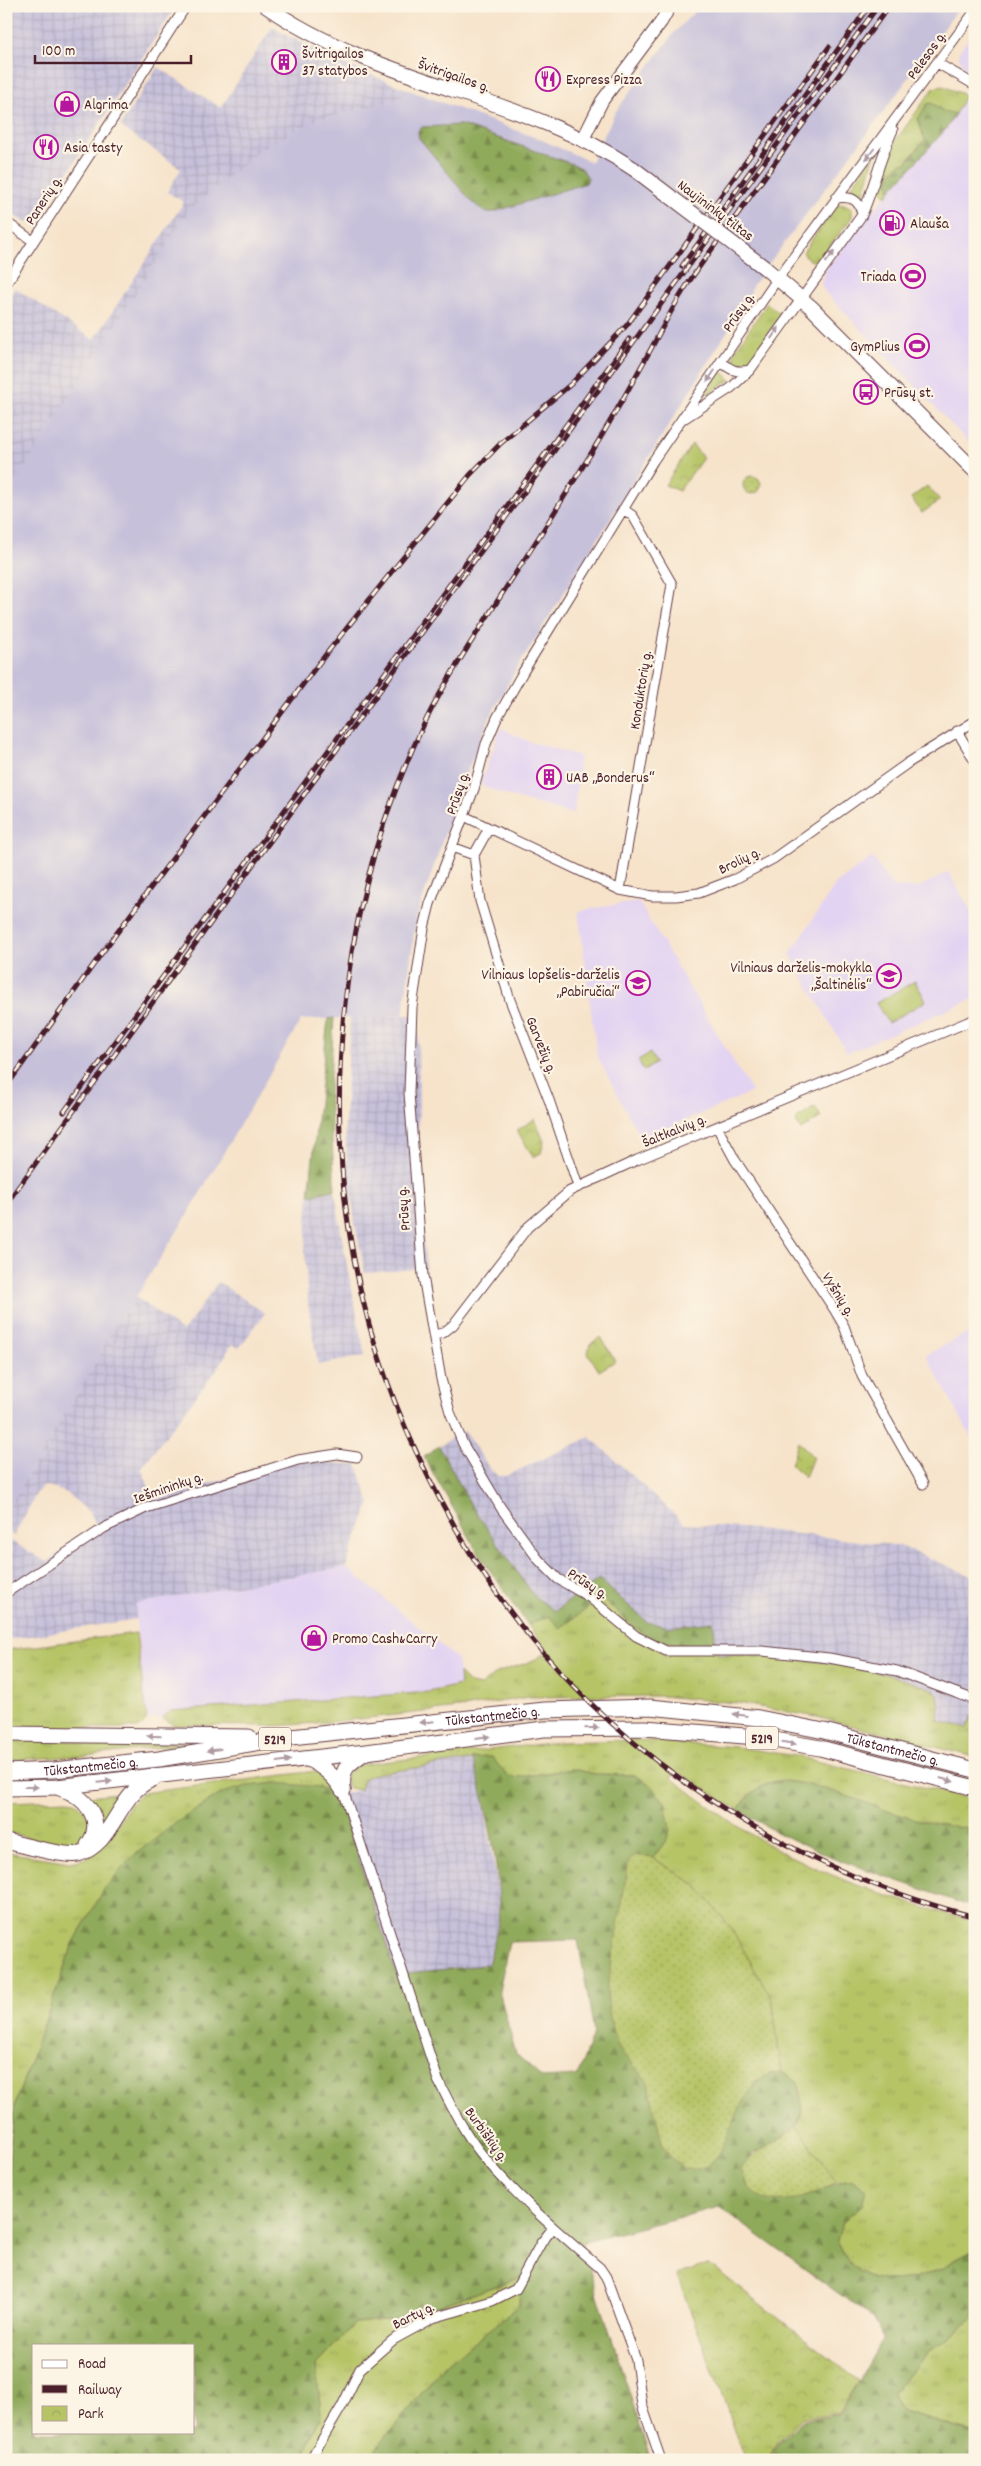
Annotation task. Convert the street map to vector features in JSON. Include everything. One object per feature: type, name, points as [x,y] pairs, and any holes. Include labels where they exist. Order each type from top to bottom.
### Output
[{"type":"highway","name":"Tūkstantmečio g.","points":[[6,1772],[54,1770],[159,1759],[291,1737],[545,1710],[650,1707],[759,1718],[824,1731],[975,1770]]},
{"type":"highway","name":"Tūkstantmečio g.","points":[[6,1788],[56,1787],[366,1752],[544,1729],[646,1728],[708,1731],[820,1748],[975,1788]]},
{"type":"highway","points":[[6,1734],[291,1737]]},
{"type":"highway","points":[[343,1790],[342,1775],[349,1764],[366,1752]]},
{"type":"highway","points":[[921,1757],[947,1756],[975,1762]]},
{"type":"highway","points":[[308,1758],[332,1774],[343,1790]]},
{"type":"highway","points":[[6,1841],[72,1854],[85,1851],[101,1839],[132,1793],[149,1781],[164,1775]]},
{"type":"highway","points":[[56,1787],[72,1792],[82,1799],[93,1813],[95,1831],[85,1851]]},
{"type":"main road","name":"Švitrigailos g.","points":[[266,6],[298,26],[378,65],[528,117],[583,139],[607,150],[634,169]]},
{"type":"main road","points":[[583,139],[602,101],[661,22],[670,6]]},
{"type":"main road","points":[[661,22],[679,6]]},
{"type":"main road","name":"Naujininkų tiltas","points":[[634,169],[801,297],[975,471]]},
{"type":"street","name":"Panerių g.","points":[[6,284],[186,6]]},
{"type":"street","name":"Pelesos g.","points":[[778,278],[975,11]]},
{"type":"street","points":[[937,63],[975,85]]},
{"type":"street","name":"Pelesos g.","points":[[801,297],[862,215],[870,196],[879,163],[900,115]]},
{"type":"street","points":[[836,198],[853,198],[860,207],[862,215]]},
{"type":"street","points":[[6,222],[33,242]]},
{"type":"street","name":"Prūsų g.","points":[[778,278],[623,508],[497,718],[486,744],[474,789],[430,904],[424,928],[412,1007],[409,1047],[409,1094],[423,1276],[441,1379],[450,1412],[463,1444],[510,1522],[538,1559],[558,1580],[589,1597],[636,1636],[666,1651],[762,1651],[829,1658],[897,1671],[975,1700]]},
{"type":"street","name":"Prūsų g.","points":[[681,420],[731,388],[750,370],[801,297]]},
{"type":"street","points":[[721,361],[730,370],[740,372],[750,370]]},
{"type":"street","name":"Konduktorių g.","points":[[620,890],[672,584],[633,516],[623,508]]},
{"type":"street","name":"Brolių g.","points":[[464,816],[620,890],[652,896],[676,896],[699,893],[735,879],[773,859],[957,731],[975,721]]},
{"type":"street","points":[[957,731],[975,761]]},
{"type":"street","points":[[452,847],[474,855],[489,828]]},
{"type":"street","name":"Garvežių g.","points":[[474,855],[480,900],[501,972],[549,1100],[578,1186]]},
{"type":"street","name":"Šaltkalvių g.","points":[[434,1335],[444,1333],[453,1325],[528,1227],[557,1201],[578,1186],[975,1019]]},
{"type":"street","name":"Vyšnių g.","points":[[717,1127],[735,1160],[844,1326],[862,1376],[923,1484]]},
{"type":"street","name":"Iešmininkų g.","points":[[6,1593],[104,1528],[146,1508],[298,1460],[337,1454],[356,1457]]},
{"type":"street","name":"Burbiškių g.","points":[[343,1790],[438,2080],[455,2115],[482,2155],[515,2192],[553,2228],[600,2268],[606,2277],[636,2360],[642,2405],[661,2460]]},
{"type":"street","name":"Bartų g.","points":[[310,2460],[342,2406],[360,2369],[393,2340],[434,2318],[492,2302],[516,2290],[541,2243],[553,2228]]},
{"type":"shaded area","points":[[6,6],[176,6],[39,217],[29,222],[19,219],[6,209]]},
{"type":"shaded area","points":[[700,6],[960,6],[899,91],[752,286],[750,295],[514,673],[489,719],[461,786],[416,919],[403,1015],[301,1020],[185,1219],[136,1297],[104,1341],[102,1351],[6,1511],[6,496],[189,210],[265,146],[312,122],[401,99],[406,89],[542,140],[591,162],[616,111],[674,33]]},
{"type":"shaded area","points":[[272,27],[330,58],[406,89],[401,99],[312,122],[6,496],[6,302],[15,288],[94,340],[184,202],[167,192],[181,169],[120,126],[158,67],[221,108]]},
{"type":"shaded area","points":[[975,29],[975,71],[963,66],[959,58],[960,50]]},
{"type":"shaded area","points":[[966,95],[975,99],[975,449],[825,292],[821,284],[826,269],[861,224],[946,128]]},
{"type":"shaded area","points":[[501,728],[530,742],[580,756],[574,814],[511,797],[480,785]]},
{"type":"shaded area","name":"Vilniaus darželis-mokykla „Šaltinėlis“","points":[[872,857],[893,887],[918,888],[948,872],[975,918],[975,998],[847,1053],[790,954],[836,884]]},
{"type":"shaded area","name":"Vilniaus lopšelis-darželis „Pabiručiai“","points":[[638,901],[752,1092],[641,1139],[597,1056],[578,911]]},
{"type":"shaded area","points":[[418,1015],[419,1103],[417,1166],[426,1268],[365,1273],[348,1174],[345,1126],[350,1017]]},
{"type":"shaded area","points":[[335,1190],[343,1245],[365,1356],[318,1365],[308,1303],[305,1251],[309,1195]]},
{"type":"shaded area","points":[[218,1282],[265,1313],[239,1348],[232,1344],[218,1368],[141,1468],[154,1499],[291,1460],[357,1465],[370,1504],[346,1567],[135,1604],[136,1619],[6,1640],[6,1538],[6,1511],[102,1351],[104,1341],[136,1297],[183,1332]],"holes":[[[48,1486],[67,1493],[89,1512],[98,1527],[47,1562],[6,1538],[10,1533],[14,1536],[36,1494],[42,1487]]]},
{"type":"shaded area","points":[[975,1329],[975,1444],[926,1355]]},
{"type":"shaded area","points":[[464,1431],[490,1469],[498,1476],[506,1476],[590,1437],[685,1524],[757,1529],[900,1546],[972,1576],[975,1600],[975,1711],[967,1728],[938,1721],[939,1697],[902,1678],[838,1666],[754,1655],[717,1654],[713,1622],[668,1627],[647,1622],[599,1579],[555,1611],[534,1596],[471,1505],[439,1446]]},
{"type":"shaded area","points":[[346,1567],[457,1659],[461,1685],[429,1692],[171,1711],[162,1718],[147,1719],[134,1604]]},
{"type":"shaded area","points":[[472,1758],[481,1784],[499,1898],[498,1925],[488,1965],[396,1975],[337,1794],[360,1790],[362,1780],[374,1774]]},
{"type":"green space","points":[[942,86],[966,95],[955,114],[943,111],[931,103],[919,123],[925,140],[888,183],[890,191],[887,196],[880,190],[896,140],[934,88]]},
{"type":"green space","points":[[931,103],[943,111],[955,114],[946,129],[890,191],[889,179],[892,173],[900,163],[906,163],[925,140],[918,119],[927,104]]},
{"type":"green space","points":[[461,125],[575,165],[582,169],[588,178],[586,183],[494,212],[485,212],[471,201],[419,138],[418,132],[422,127]]},
{"type":"green space","points":[[875,154],[863,196],[862,196],[851,187]]},
{"type":"green space","points":[[844,204],[852,208],[852,217],[817,263],[808,259],[803,252],[836,206]]},
{"type":"green space","points":[[767,303],[781,315],[748,363],[738,365],[734,359],[734,352]]},
{"type":"green space","points":[[721,371],[731,380],[704,396],[704,395]]},
{"type":"green space","points":[[692,444],[703,458],[679,491],[665,485]]},
{"type":"green space","points":[[752,476],[758,479],[761,485],[758,491],[752,494],[746,491],[743,485],[746,479]]},
{"type":"green space","points":[[927,486],[940,500],[922,513],[911,498]]},
{"type":"green space","points":[[915,981],[926,1001],[888,1023],[876,1003]]},
{"type":"green space","points":[[334,1018],[329,1093],[335,1190],[309,1195],[328,1019]]},
{"type":"green space","points":[[650,1053],[656,1063],[644,1071],[638,1060]]},
{"type":"green space","points":[[815,1107],[821,1117],[801,1130],[795,1120]]},
{"type":"green space","points":[[535,1119],[544,1142],[541,1153],[533,1157],[517,1130]]},
{"type":"green space","points":[[601,1337],[615,1361],[599,1371],[588,1353],[590,1344]]},
{"type":"green space","points":[[798,1441],[813,1457],[805,1477],[791,1465]]},
{"type":"green space","points":[[439,1446],[471,1505],[534,1596],[555,1611],[599,1579],[647,1622],[668,1627],[713,1622],[716,1647],[692,1646],[659,1641],[650,1637],[625,1619],[602,1598],[560,1628],[549,1616],[528,1625],[482,1559],[424,1457]]},
{"type":"green space","points":[[602,1598],[631,1624],[716,1647],[717,1654],[766,1656],[845,1665],[895,1676],[931,1689],[935,1691],[938,1697],[938,1721],[967,1728],[975,1711],[975,1757],[817,1717],[737,1703],[661,1696],[529,1697],[468,1707],[276,1726],[174,1725],[162,1718],[171,1711],[429,1692],[460,1685],[459,1673],[470,1684],[481,1686],[496,1673],[533,1661],[548,1651],[528,1625],[549,1616],[560,1628]]},
{"type":"green space","points":[[136,1633],[147,1719],[140,1728],[15,1728],[6,1724],[6,1650]]},
{"type":"green space","points":[[17,1740],[194,1743],[86,1756],[6,1760],[6,1747]]},
{"type":"green space","points":[[638,1740],[736,1747],[796,1756],[975,1800],[975,1830],[934,1824],[903,1816],[749,1794],[738,1810],[680,1773],[670,1777],[732,1822],[771,1846],[820,1870],[896,1899],[975,1921],[975,2252],[960,2257],[926,2275],[892,2281],[870,2277],[848,2262],[837,2240],[843,2222],[862,2205],[851,2179],[836,2182],[797,2126],[802,2113],[798,2082],[782,2073],[772,1999],[730,1927],[697,1886],[653,1858],[667,1839],[634,1775],[595,1774],[572,1769],[514,1778],[505,1774],[492,1757],[374,1774],[363,1779],[360,1790],[349,1788],[345,1776],[357,1765],[559,1742]]},
{"type":"green space","points":[[492,1757],[505,1774],[514,1778],[572,1769],[595,1774],[634,1775],[648,1783],[665,1802],[670,1829],[667,1839],[653,1858],[636,1856],[607,1990],[612,2029],[628,2059],[637,2067],[648,2082],[653,2101],[720,2152],[742,2102],[759,2081],[770,2075],[781,2073],[798,2082],[801,2098],[799,2120],[786,2135],[752,2154],[745,2182],[759,2193],[772,2199],[784,2201],[797,2199],[851,2179],[866,2189],[862,2205],[843,2222],[837,2240],[848,2262],[859,2271],[881,2280],[903,2280],[926,2275],[960,2257],[975,2252],[975,2317],[925,2356],[892,2393],[902,2412],[975,2433],[975,2460],[768,2460],[780,2441],[803,2420],[841,2413],[883,2338],[874,2319],[719,2207],[581,2243],[651,2460],[367,2460],[442,2368],[519,2306],[520,2277],[405,2318],[355,2323],[316,2365],[321,2414],[302,2460],[6,2460],[6,2289],[9,2157],[14,2107],[73,1944],[105,1888],[133,1856],[177,1822],[222,1793],[247,1786],[276,1783],[319,1787],[327,1790],[341,1804],[396,1974],[488,1965],[498,1924],[498,1886],[488,1818],[472,1758]],"holes":[[[578,1940],[594,2032],[577,2076],[542,2078],[516,2054],[499,1991],[509,1942]]]},
{"type":"green space","points":[[316,1771],[333,1783],[341,1804],[333,1795],[105,1888],[73,1944],[14,2107],[6,2101],[6,1852],[70,1862],[85,1858],[96,1852],[112,1834],[132,1803],[142,1793]]},
{"type":"green space","points":[[775,1781],[808,1785],[913,1818],[975,1830],[975,1908],[839,1860],[782,1835],[738,1810],[754,1792]]},
{"type":"green space","points":[[126,1792],[97,1840],[101,1821],[98,1807],[90,1796]]},
{"type":"green space","points":[[75,1801],[90,1816],[85,1838],[77,1842],[58,1843],[35,1840],[6,1832],[6,1802]]},
{"type":"green space","points":[[636,1855],[653,1858],[697,1886],[730,1927],[772,1999],[782,2073],[770,2074],[755,2083],[742,2103],[720,2152],[708,2166],[695,2169],[683,2168],[663,2146],[648,2082],[620,2050],[612,2029],[607,1990],[629,1860]]},
{"type":"green space","points":[[797,2126],[836,2182],[810,2195],[796,2199],[769,2200],[757,2195],[748,2185],[741,2169],[754,2155]]},
{"type":"green space","points":[[709,2264],[859,2381],[840,2412],[802,2418],[779,2440],[767,2460],[746,2460],[677,2275]]},
{"type":"green space","points":[[520,2277],[519,2306],[442,2368],[367,2460],[302,2460],[321,2414],[316,2365],[355,2323],[405,2318]]},
{"type":"green space","points":[[975,2317],[975,2433],[902,2412],[892,2393],[925,2356]]},
{"type":"railway","points":[[682,266],[869,6]]},
{"type":"railway","points":[[6,1204],[878,6]]},
{"type":"railway","points":[[889,6],[687,285],[596,446],[466,650],[425,722],[395,793],[371,866],[354,941],[343,1018],[340,1095],[342,1173],[352,1249],[369,1324],[388,1384],[411,1441],[438,1497],[469,1551],[515,1618],[566,1679],[624,1734],[686,1783],[753,1826],[824,1863],[898,1893],[975,1917]]},
{"type":"railway","points":[[6,1087],[104,950],[319,663],[470,475],[501,443],[571,384],[627,325],[829,47]]},
{"type":"railway","points":[[64,1112],[629,339]]},
{"type":"place","name":"Švitrigailos 37 statybos","points":[[284,62]]},
{"type":"place","name":"Express Pizza","points":[[548,79]]},
{"type":"place","name":"Algrima","points":[[67,104]]},
{"type":"place","name":"Asia tasty","points":[[46,147]]},
{"type":"place","name":"Alauša","points":[[892,223]]},
{"type":"place","name":"Triada","points":[[913,276]]},
{"type":"place","name":"GymPlius","points":[[917,346]]},
{"type":"place","name":"Prūsų st.","points":[[866,392]]},
{"type":"place","name":"UAB „Bonderus“","points":[[549,777]]},
{"type":"place","name":"Vilniaus darželis-mokykla „Šaltinėlis“","points":[[889,976]]},
{"type":"place","name":"Vilniaus lopšelis-darželis „Pabiručiai“","points":[[638,983]]},
{"type":"place","name":"Promo Cash&Carry","points":[[314,1638]]}]
